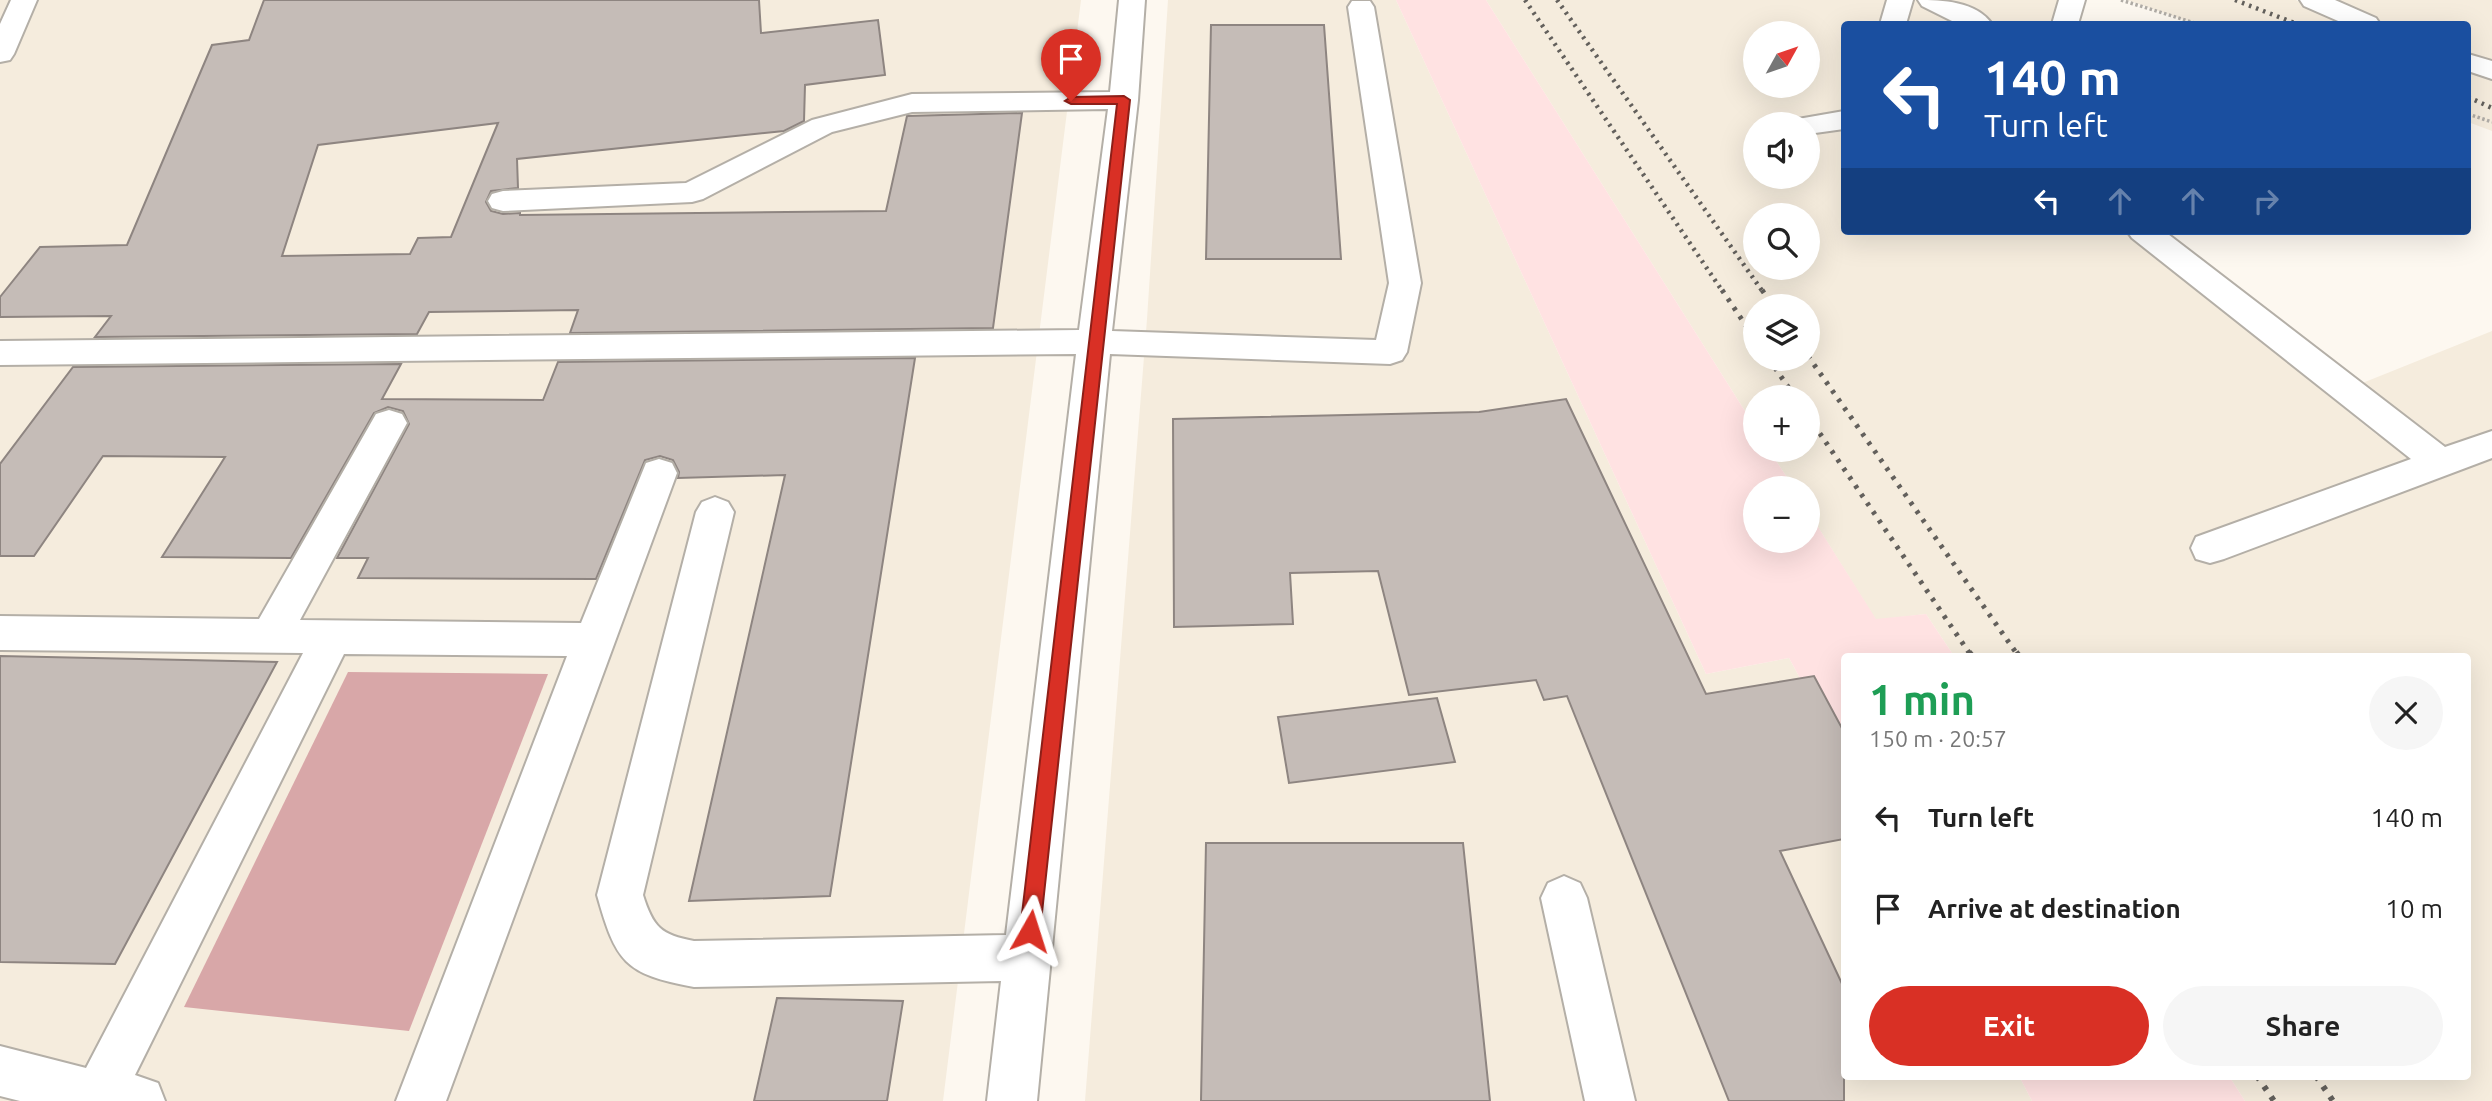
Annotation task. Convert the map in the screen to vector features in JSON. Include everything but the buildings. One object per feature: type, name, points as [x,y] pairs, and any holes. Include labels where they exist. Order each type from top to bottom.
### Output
[{"type":"street","points":[[0,54],[24,0]]},
{"type":"street","points":[[1012,1101],[1094,342],[1124,100],[1132,0]]},
{"type":"street","points":[[1894,21],[1900,0]]},
{"type":"street","points":[[1931,0],[1972,21]]},
{"type":"street","points":[[2067,21],[2072,0]]},
{"type":"street","points":[[2313,0],[2359,21]]},
{"type":"street","points":[[0,353],[1094,342],[1390,352],[1405,283],[1361,7]]},
{"type":"street","points":[[2471,63],[2492,71]]},
{"type":"street","points":[[502,201],[692,192],[822,125],[912,103],[1124,100]]},
{"type":"street","points":[[1820,123],[1841,120]]},
{"type":"street","points":[[2148,235],[2441,463]]},
{"type":"street","points":[[270,636],[389,423]]},
{"type":"street","points":[[2210,548],[2492,444]]},
{"type":"street","points":[[421,1101],[659,472]]},
{"type":"street","points":[[715,512],[621,895],[631,932],[657,957],[694,964],[1027,958]]},
{"type":"street","points":[[0,633],[594,640]]},
{"type":"street","points":[[0,1071],[119,1099],[331,637]]},
{"type":"street","points":[[1564,898],[1610,1101]]},
{"type":"path","points":[[2121,0],[2188,21]]},
{"type":"path","points":[[2471,115],[2492,122]]},
{"type":"shaded area","points":[[0,0],[1081,0],[943,1101],[0,1101]]},
{"type":"shaded area","points":[[1168,0],[1396,0],[1706,674],[1789,658],[1841,753],[1841,1080],[2021,1080],[2032,1101],[1085,1101],[1147,319]]},
{"type":"shaded area","points":[[1396,0],[1486,0],[1743,408],[1743,462],[1777,462],[1786,476],[1743,476],[1743,553],[1820,553],[1820,530],[1876,619],[1926,614],[1952,653],[1841,653],[1841,753],[1789,658],[1706,674]]},
{"type":"shaded area","points":[[1486,0],[2060,0],[2056,21],[1841,21],[1841,235],[2130,235],[2377,435],[2405,420],[2360,384],[2492,331],[2492,1101],[2245,1101],[2232,1080],[2471,1080],[2471,653],[1952,653],[1926,614],[1876,620],[1820,530],[1820,476],[1786,476],[1777,462],[1820,462],[1820,385],[1743,385],[1743,408]]},
{"type":"shaded area","points":[[2127,0],[2296,0],[2309,7],[2332,0],[2492,0],[2492,131],[2471,123],[2471,21],[2187,21]]},
{"type":"shaded area","points":[[348,672],[548,674],[409,1031],[184,1007]]},
{"type":"shaded area","points":[[2021,1080],[2232,1080],[2245,1101],[2032,1101]]},
{"type":"railway","points":[[1525,0],[1723,292]]},
{"type":"railway","points":[[1557,0],[1763,292]]},
{"type":"railway","points":[[2235,0],[2289,21]]},
{"type":"railway","points":[[2471,98],[2492,108]]},
{"type":"railway","points":[[1722,290],[1743,321]]},
{"type":"railway","points":[[1762,290],[1765,294]]},
{"type":"railway","points":[[1777,371],[1787,385]]},
{"type":"railway","points":[[1819,371],[2016,653]]},
{"type":"railway","points":[[1820,434],[1969,653]]},
{"type":"railway","points":[[2260,1080],[2274,1101]]},
{"type":"railway","points":[[2319,1080],[2333,1101]]},
{"type":"route","points":[[1030,931],[1094,342],[1124,100],[1071,101]]}]
